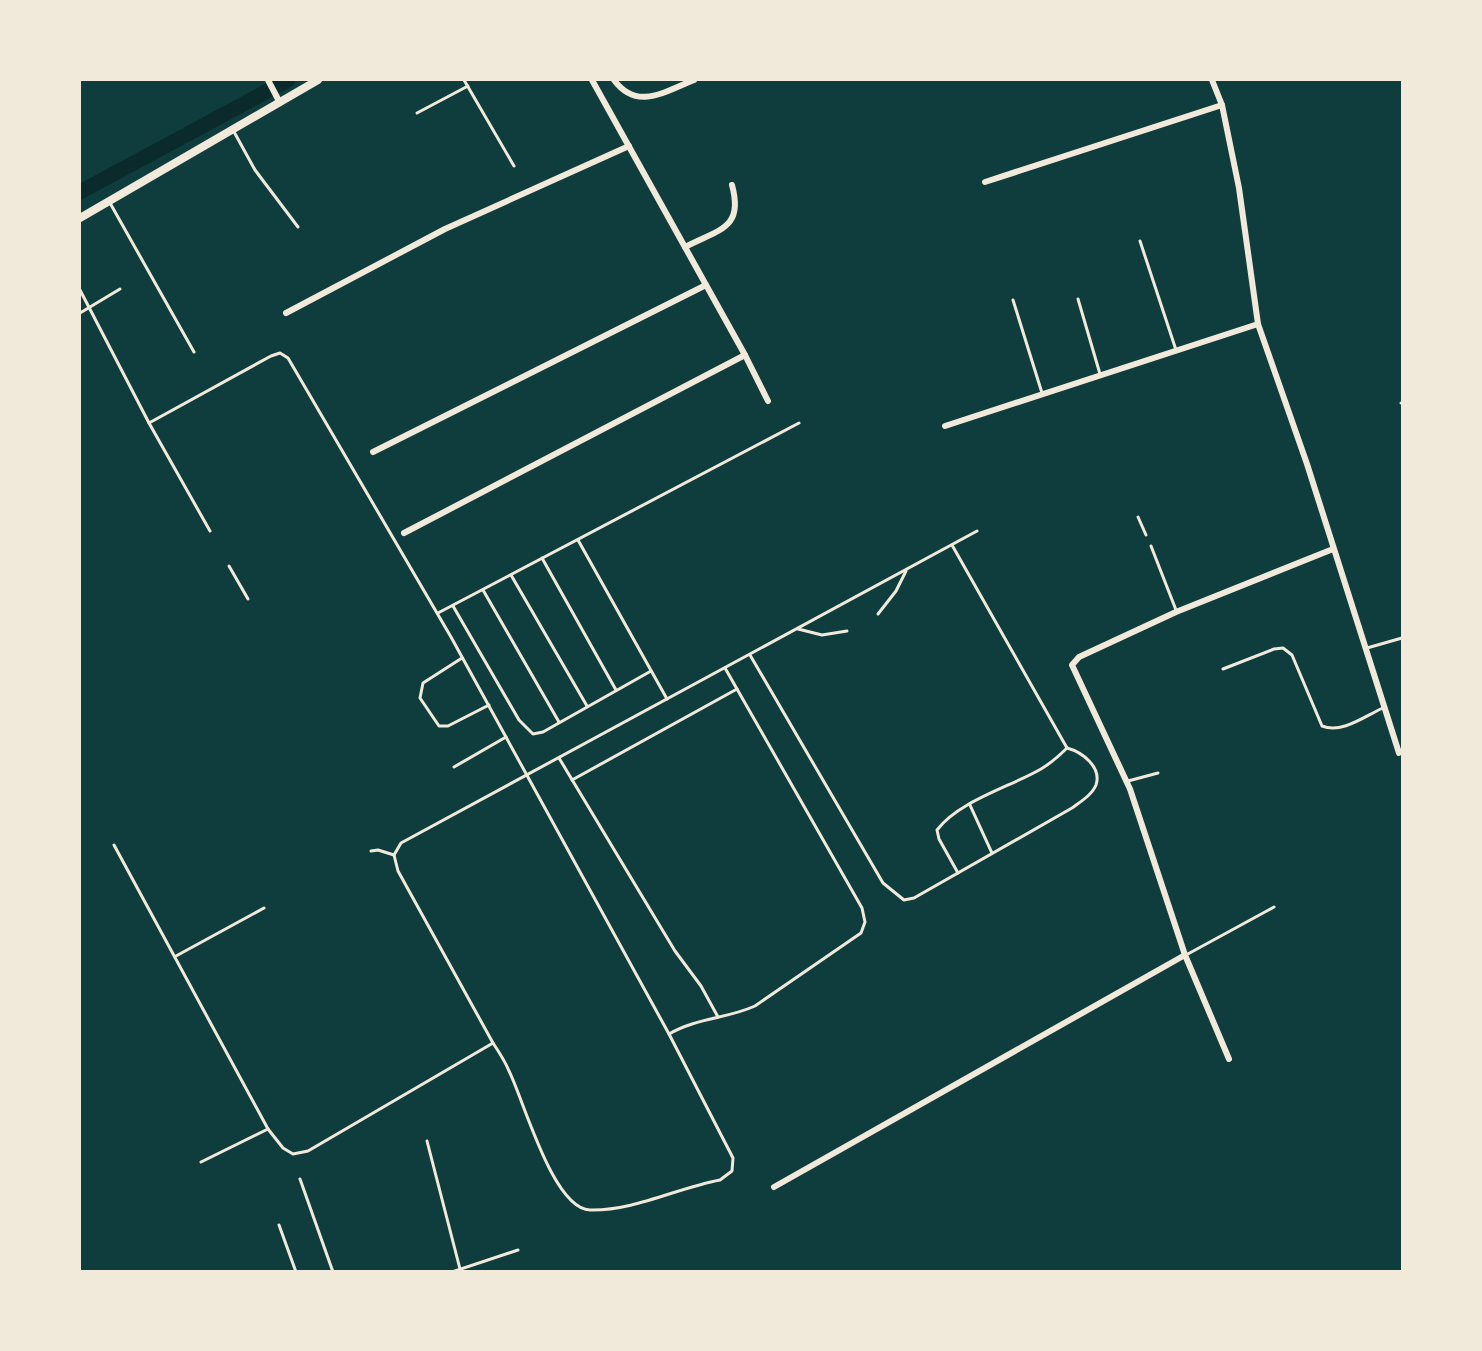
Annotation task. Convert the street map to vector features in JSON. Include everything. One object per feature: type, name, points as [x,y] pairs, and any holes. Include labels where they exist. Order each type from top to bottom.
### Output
[{"type":"street","points":[[80,218],[233,130],[278,99],[318,80]]},
{"type":"street","points":[[592,80],[768,401]]},
{"type":"street","points":[[615,80],[625,94],[642,98],[694,80]]},
{"type":"street","points":[[670,80],[674,88]]},
{"type":"street","points":[[1212,80],[1222,105],[1239,188],[1258,324],[1307,464],[1399,753]]},
{"type":"street","points":[[270,82],[278,99]]},
{"type":"street","points":[[984,182],[1222,105]]},
{"type":"street","points":[[286,313],[445,229],[628,146]]},
{"type":"street","points":[[685,247],[726,226],[736,214],[738,204],[732,185]]},
{"type":"street","points":[[373,452],[706,285]]},
{"type":"street","points":[[945,426],[1258,324]]},
{"type":"street","points":[[404,534],[745,356]]},
{"type":"street","points":[[1228,1059],[1185,955],[1127,782],[1072,665],[1079,657],[1176,612],[1333,549]]},
{"type":"street","points":[[774,1187],[1185,955]]},
{"type":"lane","points":[[464,80],[514,166]]},
{"type":"lane","points":[[417,113],[468,86]]},
{"type":"lane","points":[[233,130],[255,170],[298,227]]},
{"type":"lane","points":[[109,202],[194,352]]},
{"type":"lane","points":[[1140,241],[1176,350]]},
{"type":"lane","points":[[80,313],[120,289]]},
{"type":"lane","points":[[80,290],[149,423],[210,531]]},
{"type":"lane","points":[[1078,299],[1100,374]]},
{"type":"lane","points":[[1013,300],[1042,393]]},
{"type":"lane","points":[[149,423],[271,356],[280,353],[288,358],[463,658],[526,775],[669,1034],[733,1158],[732,1171],[720,1179],[613,1208],[587,1210],[572,1204],[559,1185],[545,1159],[509,1071],[399,871],[394,855],[401,843],[526,775],[667,699],[750,655],[977,531]]},
{"type":"lane","points":[[438,614],[799,423]]},
{"type":"lane","points":[[1138,517],[1146,535]]},
{"type":"lane","points":[[578,540],[667,699]]},
{"type":"lane","points":[[750,655],[883,883],[891,892],[904,900],[914,898],[1071,808],[1096,785],[1096,770],[1085,756],[1067,748],[952,545]]},
{"type":"lane","points":[[1150,546],[1176,612]]},
{"type":"lane","points":[[542,558],[616,690]]},
{"type":"lane","points":[[230,566],[248,599]]},
{"type":"lane","points":[[878,614],[896,591],[907,569]]},
{"type":"lane","points":[[511,575],[587,706]]},
{"type":"lane","points":[[483,590],[559,722]]},
{"type":"lane","points":[[452,605],[527,730],[533,734],[543,732],[651,671]]},
{"type":"lane","points":[[798,629],[822,635],[848,631]]},
{"type":"lane","points":[[1365,649],[1402,638]]},
{"type":"lane","points":[[1223,669],[1274,649],[1283,648],[1292,655],[1322,726],[1332,730],[1383,708]]},
{"type":"lane","points":[[463,658],[423,682],[420,698],[439,726],[448,726],[489,705]]},
{"type":"lane","points":[[669,1034],[687,1024],[736,1014],[770,997],[861,933],[865,922],[862,908],[725,668]]},
{"type":"lane","points":[[572,780],[737,689]]},
{"type":"lane","points":[[454,767],[506,737]]},
{"type":"lane","points":[[958,873],[937,830],[957,812],[1041,769],[1067,748]]},
{"type":"lane","points":[[558,758],[718,1017]]},
{"type":"lane","points":[[1127,782],[1158,773]]},
{"type":"lane","points":[[970,805],[992,854]]},
{"type":"lane","points":[[114,845],[268,1129],[283,1148],[293,1154],[308,1151],[493,1043]]},
{"type":"lane","points":[[370,851],[378,850],[394,855]]},
{"type":"lane","points":[[1185,955],[1274,907]]},
{"type":"lane","points":[[176,957],[264,908]]},
{"type":"lane","points":[[201,1162],[268,1129]]},
{"type":"lane","points":[[427,1141],[460,1269]]},
{"type":"lane","points":[[300,1179],[333,1272]]},
{"type":"lane","points":[[279,1226],[296,1272]]},
{"type":"lane","points":[[452,1272],[518,1250]]},
{"type":"waterway","points":[[80,192],[288,80]]}]
